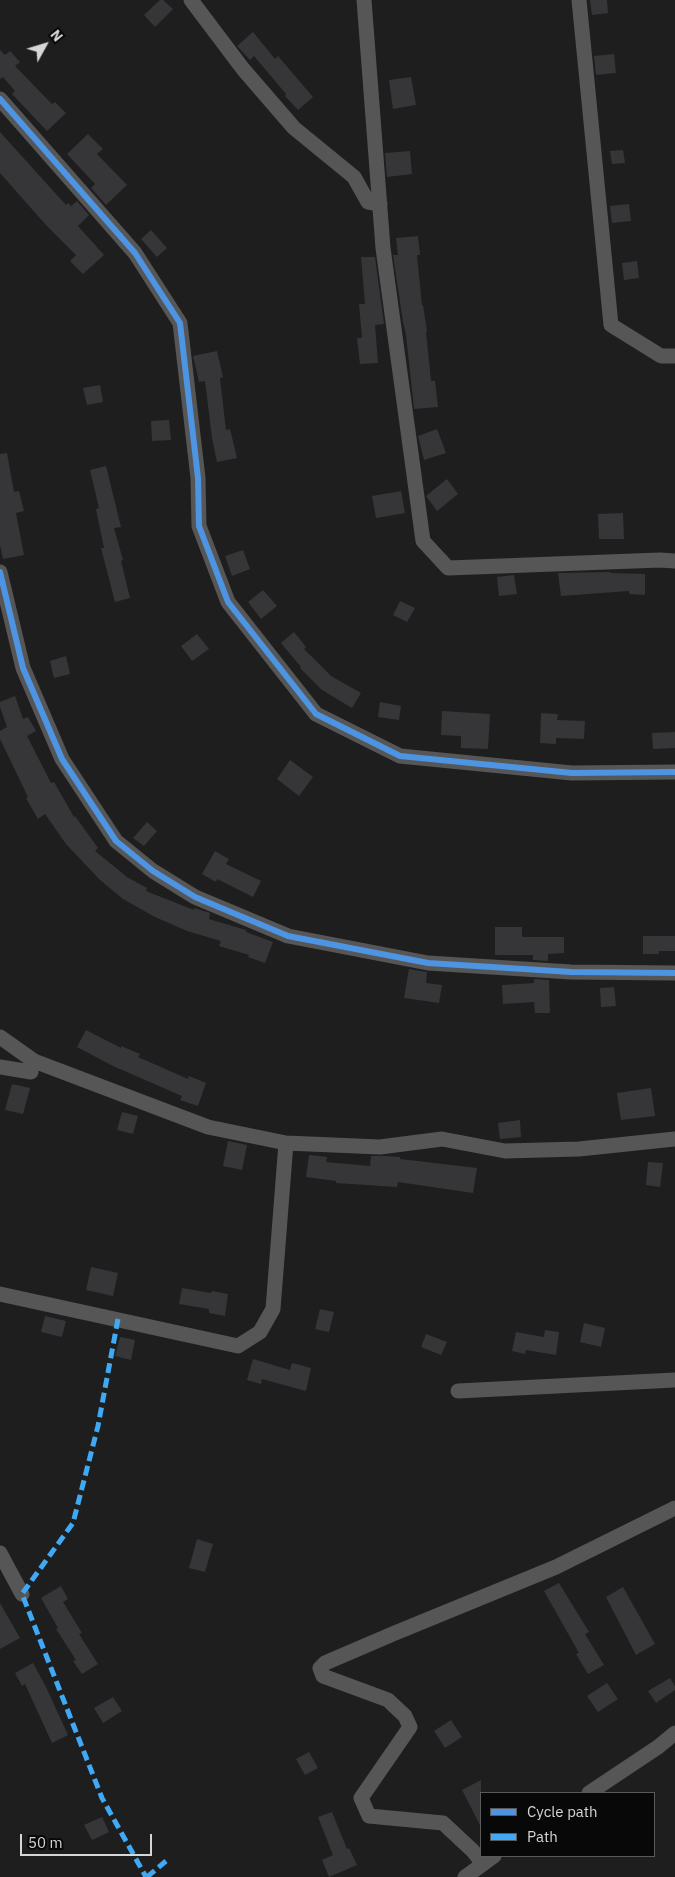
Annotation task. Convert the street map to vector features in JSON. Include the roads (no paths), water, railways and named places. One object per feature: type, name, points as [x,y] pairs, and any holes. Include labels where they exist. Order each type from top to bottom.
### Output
[{"type":"street","points":[[191,0],[243,69],[294,128],[354,177],[368,202],[380,204]]},
{"type":"street","points":[[364,0],[384,258],[423,541],[448,568],[675,561]]},
{"type":"street","points":[[579,0],[611,325],[661,356],[675,356]]},
{"type":"street","points":[[0,99],[135,253],[180,323],[198,478],[199,526],[228,602],[316,714],[400,756],[572,773],[675,772]]},
{"type":"street","points":[[0,572],[23,668],[62,759],[116,841],[153,871],[196,896],[288,936],[428,963],[571,972],[675,973]]},
{"type":"street","points":[[0,1037],[34,1061],[208,1127],[286,1143],[380,1146],[442,1140],[505,1151],[579,1149],[675,1139]]},
{"type":"street","points":[[0,1067],[31,1072]]},
{"type":"street","points":[[0,1294],[238,1346],[260,1332],[273,1309],[286,1143]]},
{"type":"street","points":[[458,1390],[675,1380]]},
{"type":"street","points":[[480,1855],[443,1823],[369,1816],[361,1798],[410,1727],[405,1716],[388,1700],[323,1676],[320,1668],[325,1663],[395,1633],[556,1567],[675,1508]]},
{"type":"street","points":[[0,1553],[22,1594]]},
{"type":"street","points":[[590,1792],[658,1747],[675,1733]]},
{"type":"street","points":[[465,1877],[488,1860]]}]
